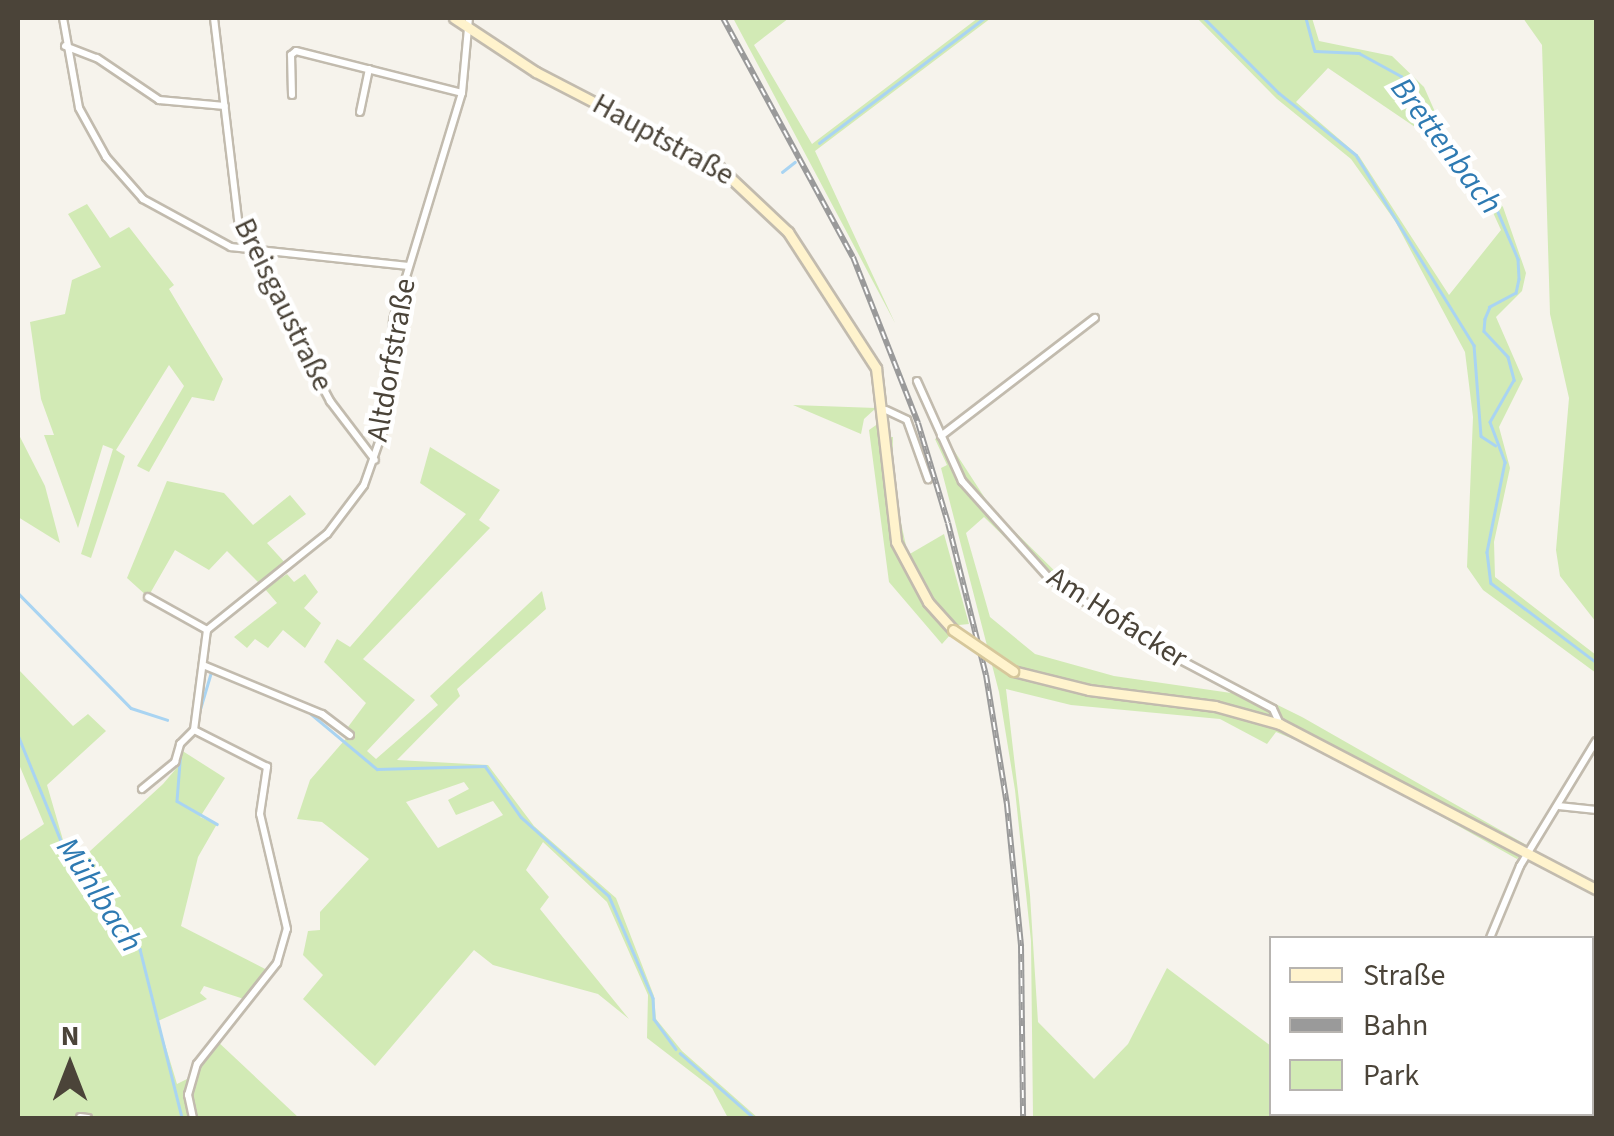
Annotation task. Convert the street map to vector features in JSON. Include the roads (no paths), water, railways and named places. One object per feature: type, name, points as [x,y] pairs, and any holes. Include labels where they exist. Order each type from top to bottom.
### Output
[{"type":"main road","name":"Hauptstraße","points":[[454,18],[468,22],[536,72],[694,151],[760,199],[858,333],[886,410],[888,498],[903,558],[953,630],[1013,671],[1068,686],[1216,706],[1280,724]]},
{"type":"main road","points":[[1280,724],[1527,857],[1596,889]]},
{"type":"street","points":[[64,18],[79,108],[123,178],[169,217],[250,251],[340,254],[408,266]]},
{"type":"street","name":"Breisgaustraße","points":[[214,18],[234,204],[250,251],[330,400],[374,460]]},
{"type":"street","name":"Altdorfstraße","points":[[207,630],[327,534],[374,460],[384,426],[393,320],[462,93],[468,22]]},
{"type":"street","points":[[66,46],[97,58],[159,100],[224,106]]},
{"type":"street","points":[[292,94],[292,52],[462,93]]},
{"type":"street","points":[[360,112],[369,69]]},
{"type":"street","points":[[941,436],[1095,318]]},
{"type":"street","name":"Am Hofacker","points":[[917,382],[941,436],[979,504],[1050,579],[1140,639],[1273,709],[1280,724]]},
{"type":"street","name":"Hauptstraße","points":[[886,410],[907,420],[928,479]]},
{"type":"street","points":[[142,789],[171,766],[194,730],[207,630],[148,597]]},
{"type":"street","points":[[203,665],[322,714],[350,735]]},
{"type":"street","points":[[194,730],[267,766],[260,814],[288,930],[277,963],[191,1078],[194,1118]]},
{"type":"street","points":[[1491,936],[1527,857],[1596,741]]},
{"type":"street","points":[[1559,806],[1596,810]]},
{"type":"street","points":[[80,1117],[88,1118]]},
{"type":"waterway","points":[[819,143],[984,18]]},
{"type":"waterway","points":[[1204,18],[1279,93],[1356,155],[1474,345],[1481,436],[1495,445]]},
{"type":"waterway","name":"Brettenbach","points":[[1306,18],[1315,51],[1359,53],[1401,76],[1443,143],[1495,205],[1518,259],[1519,279],[1516,293],[1490,307],[1485,319],[1484,331],[1508,357],[1514,380],[1490,422],[1505,462],[1487,552],[1491,583],[1596,662]]},
{"type":"waterway","points":[[782,172],[795,162]]},
{"type":"waterway","points":[[18,593],[131,708],[167,720]]},
{"type":"waterway","points":[[198,716],[211,672]]},
{"type":"waterway","points":[[311,714],[377,769],[485,766],[521,817],[609,896],[653,998],[654,1019],[676,1049]]},
{"type":"waterway","name":"Mühlbach","points":[[18,735],[61,841],[140,949],[182,1118]]},
{"type":"waterway","points":[[181,750],[177,801],[217,824]]},
{"type":"waterway","points":[[680,1053],[754,1118]]},
{"type":"railway","points":[[723,18],[853,257],[918,423],[948,523],[986,675],[1007,805],[1021,946],[1023,1118]]}]
